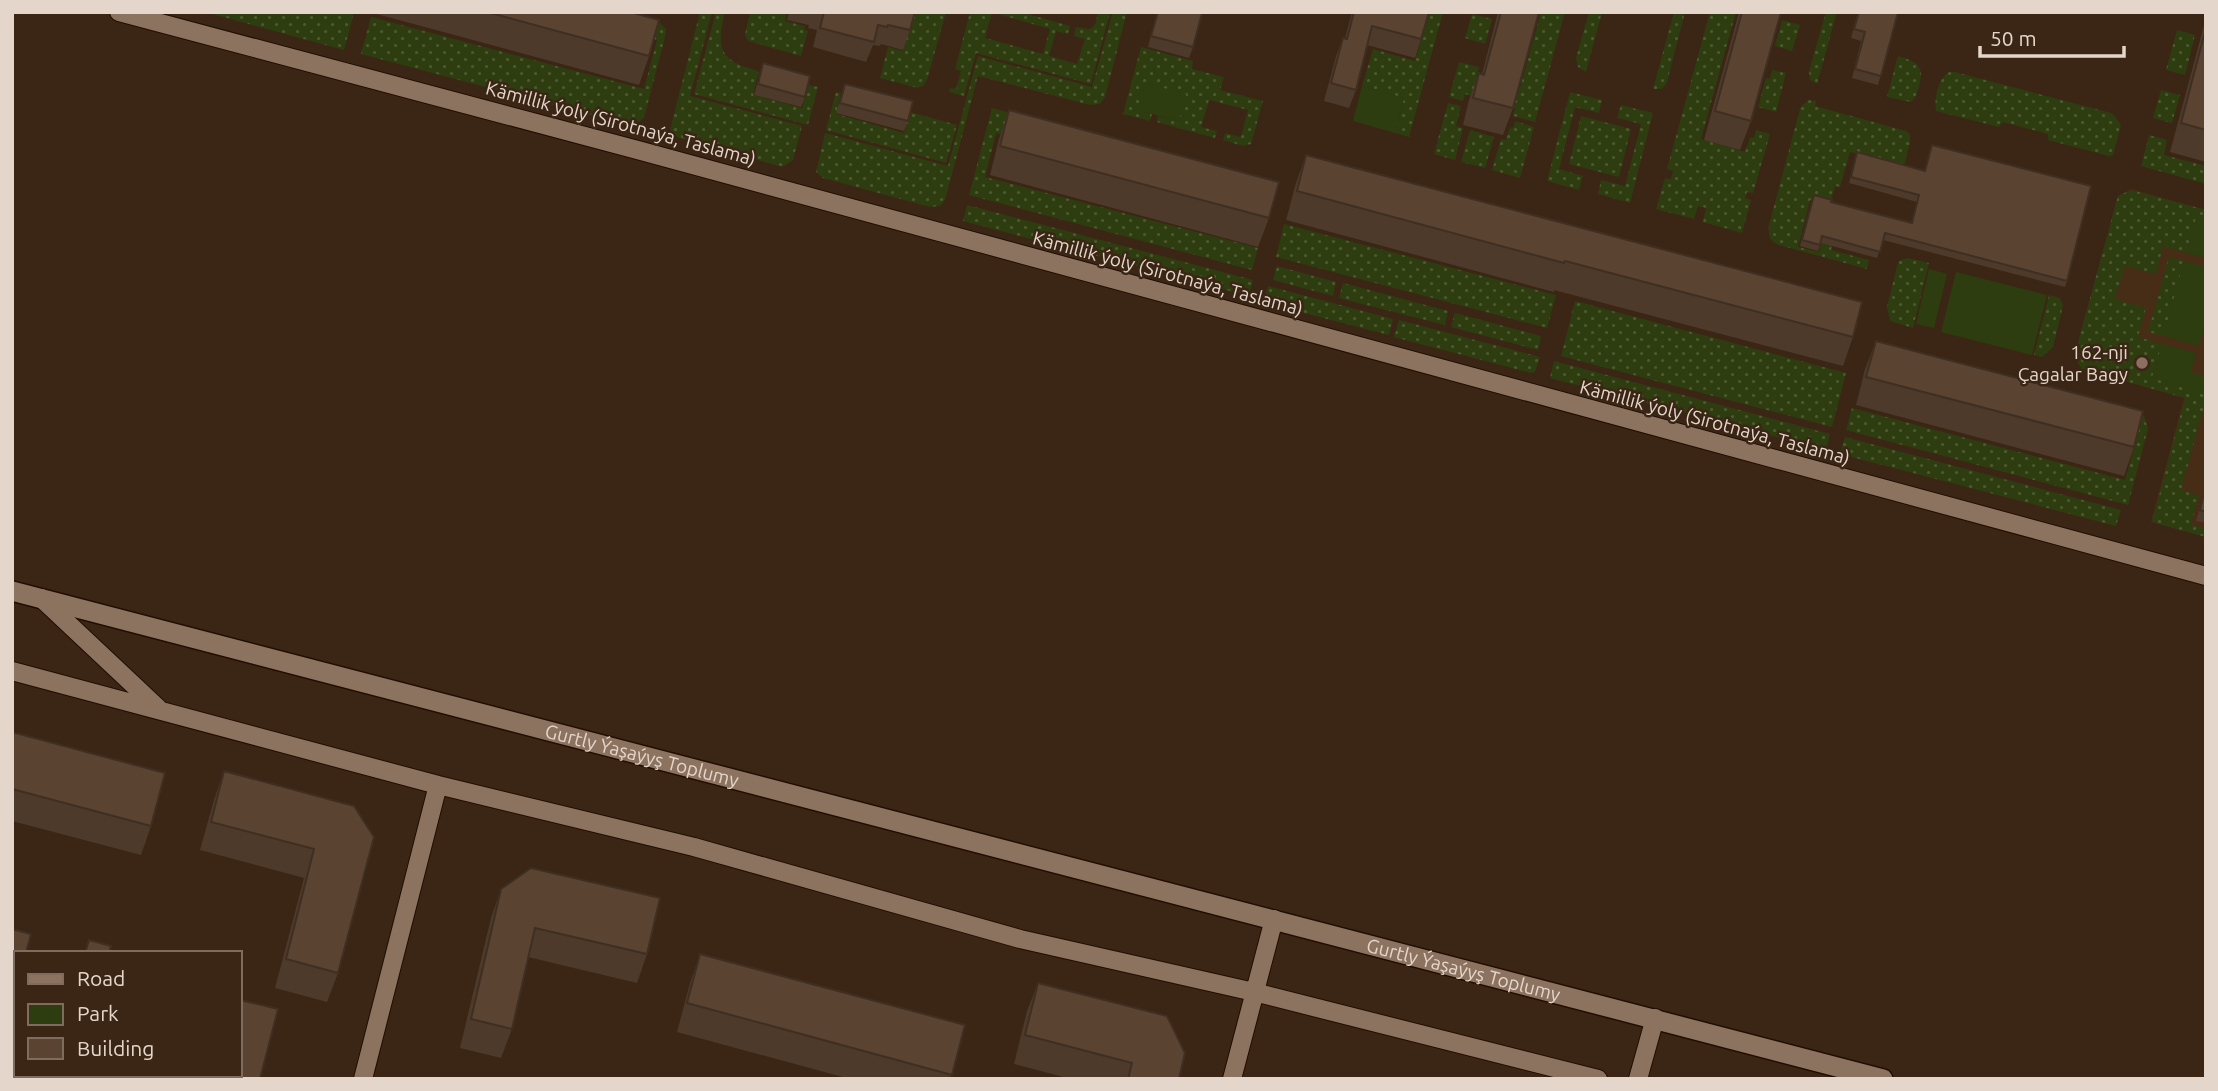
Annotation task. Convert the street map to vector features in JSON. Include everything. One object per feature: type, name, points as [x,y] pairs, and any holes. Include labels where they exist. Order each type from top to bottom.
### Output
[{"type":"street","name":"Kämillik ýoly (Sirotnaýa, Taslama)","points":[[119,12],[675,158],[1512,389],[2206,576]]},
{"type":"street","name":"Gurtly Ýaşaýyş Toplumy","points":[[12,591],[1883,1079]]},
{"type":"street","points":[[41,598],[160,710]]},
{"type":"street","points":[[12,671],[438,785],[694,847],[1020,939],[1254,992],[1598,1079]]},
{"type":"street","points":[[363,1079],[438,785]]},
{"type":"street","points":[[1232,1079],[1274,919]]},
{"type":"street","points":[[1638,1079],[1655,1018]]},
{"type":"shaded area","name":"162-nji Çagalar Bagy","points":[[2131,189],[2206,210],[2206,537],[2151,522],[2184,398],[2082,369],[2074,357],[2118,196]]},
{"type":"green space","points":[[205,12],[354,12],[344,50]]},
{"type":"green space","points":[[700,12],[712,12],[690,96],[802,126],[793,160],[784,166],[679,138],[670,130]]},
{"type":"green space","points":[[716,12],[725,12],[721,36],[724,52],[736,63],[759,71],[753,95],[802,108],[808,85],[818,87],[808,125],[694,94]]},
{"type":"green space","points":[[750,12],[787,12],[785,21],[805,26],[804,29],[808,31],[801,56],[748,41],[745,35]]},
{"type":"green space","points":[[913,12],[946,12],[927,80],[918,88],[880,78],[888,47],[903,51]]},
{"type":"green space","points":[[970,12],[992,12],[985,38],[1043,54],[1050,29],[998,12],[1021,12],[1070,26],[1068,34],[1056,31],[1049,56],[1077,64],[1085,39],[1074,36],[1076,27],[1090,29],[1095,25],[1098,12],[1110,12],[1091,84],[976,53],[964,96],[949,92],[950,88],[956,89],[961,71],[955,69]]},
{"type":"green space","points":[[1113,12],[1127,12],[1105,97],[1100,104],[1090,105],[978,76],[945,200],[940,206],[930,207],[823,178],[816,172],[825,133],[948,166],[978,56],[1092,87]]},
{"type":"green space","points":[[1429,12],[1443,12],[1409,137],[1395,133],[1404,98],[1362,86],[1373,49],[1415,61]]},
{"type":"green space","points":[[1541,12],[1565,12],[1535,122],[1513,116],[1515,108],[1465,94],[1463,101],[1449,97],[1459,62],[1479,67],[1477,76],[1520,88]]},
{"type":"green space","points":[[1589,12],[1602,12],[1586,72],[1578,67],[1576,58]]},
{"type":"green space","points":[[1674,12],[1685,12],[1667,82],[1662,89],[1653,89]]},
{"type":"green space","points":[[1710,12],[1736,12],[1701,139],[1745,152],[1750,137],[1754,138],[1756,130],[1770,134],[1753,193],[1747,192],[1745,198],[1751,200],[1742,233],[1703,222],[1706,208],[1698,206],[1694,219],[1656,209],[1665,178],[1671,179],[1673,171],[1667,169]]},
{"type":"green space","points":[[1826,12],[1837,12],[1817,84],[1810,80],[1809,71]]},
{"type":"green space","points":[[1472,14],[1492,19],[1485,44],[1465,38]]},
{"type":"green space","points":[[637,16],[659,22],[666,29],[666,33],[644,118],[633,126],[361,54],[371,17],[644,89],[657,40],[632,33]]},
{"type":"green space","points":[[1782,20],[1800,25],[1792,51],[1775,46]]},
{"type":"green space","points":[[2177,30],[2195,35],[2185,75],[2166,70]]},
{"type":"green space","points":[[1141,47],[1193,61],[1192,69],[1224,77],[1220,90],[1263,101],[1251,144],[1243,146],[1223,140],[1225,133],[1241,137],[1248,110],[1209,100],[1201,127],[1217,131],[1215,138],[1157,122],[1158,116],[1179,121],[1139,110],[1152,114],[1150,121],[1123,114]]},
{"type":"green space","points":[[1898,56],[1910,60],[1920,69],[1921,80],[1911,102],[1887,97]]},
{"type":"green space","points":[[1772,70],[1786,73],[1776,112],[1758,107],[1766,78],[1770,79]]},
{"type":"green space","points":[[1949,72],[2111,113],[2121,125],[2113,155],[2048,140],[2048,134],[2003,122],[1999,127],[1936,111],[1938,89]]},
{"type":"green space","points":[[1145,83],[1186,94],[1179,121],[1138,110]]},
{"type":"green space","points":[[1362,86],[1404,98],[1395,133],[1353,121]]},
{"type":"green space","points":[[2161,90],[2180,95],[2172,123],[2153,118]]},
{"type":"green space","points":[[836,92],[841,93],[836,114],[904,133],[910,112],[957,125],[946,163],[826,130]]},
{"type":"green space","points":[[1570,92],[1602,100],[1599,113],[1575,107],[1559,169],[1583,176],[1579,190],[1547,181]]},
{"type":"green space","points":[[1809,100],[1816,101],[1815,106],[1910,134],[1904,166],[1850,152],[1840,187],[1835,186],[1830,205],[1810,200],[1798,247],[1819,252],[1823,237],[1842,209],[1831,250],[1869,260],[1867,269],[1779,245],[1770,237],[1769,225],[1800,109]]},
{"type":"green space","points":[[1448,103],[1461,106],[1456,126],[1463,128],[1455,160],[1434,154]]},
{"type":"green space","points":[[1621,105],[1653,113],[1630,203],[1598,194],[1601,180],[1625,186],[1641,124],[1617,118]]},
{"type":"green space","points":[[992,108],[1014,114],[1009,136],[996,133],[985,177],[1258,248],[1252,270],[969,195]]},
{"type":"green space","points":[[1581,116],[1631,129],[1619,177],[1569,164]]},
{"type":"green space","points":[[1515,121],[1534,127],[1520,178],[1492,170],[1501,139],[1506,140]]},
{"type":"green space","points":[[1470,130],[1494,137],[1485,168],[1461,162]]},
{"type":"green space","points":[[2149,135],[2167,140],[2164,155],[2206,166],[2206,184],[2141,166]]},
{"type":"green space","points":[[2131,190],[2206,210],[2206,217],[2197,215],[2187,253],[2163,246],[2156,274],[2125,266],[2115,299],[2146,308],[2138,337],[2162,344],[2152,378],[2202,391],[2206,379],[2206,400],[2181,490],[2199,496],[2191,524],[2206,529],[2206,537],[2152,522],[2185,398],[2082,369],[2074,357],[2118,196]]},
{"type":"green space","points":[[967,205],[1253,280],[1249,296],[963,221]]},
{"type":"green space","points":[[2197,214],[2206,217],[2206,258],[2187,253]]},
{"type":"green space","points":[[1284,224],[1556,295],[1547,328],[1276,257]]},
{"type":"green space","points":[[2169,257],[2184,261],[2164,336],[2148,332]]},
{"type":"green space","points":[[1908,258],[1929,263],[1913,328],[1890,321],[1887,307],[1899,261]]},
{"type":"green space","points":[[2184,261],[2206,267],[2206,324],[2198,346],[2164,336]]},
{"type":"green space","points":[[1277,266],[1336,282],[1333,296],[1273,280]]},
{"type":"green space","points":[[1929,269],[1947,274],[1934,328],[1916,324]]},
{"type":"green space","points":[[1956,272],[2047,295],[2032,355],[1941,332]]},
{"type":"green space","points":[[1343,283],[1448,311],[1445,325],[1339,298]]},
{"type":"green space","points":[[1268,286],[1393,319],[1389,335],[1273,305],[1265,297]]},
{"type":"green space","points":[[2049,295],[2060,298],[2063,306],[2053,347],[2042,357],[2034,355]]},
{"type":"green space","points":[[1575,301],[1846,373],[1832,427],[1561,356]]},
{"type":"green space","points":[[1455,313],[1541,336],[1538,350],[1451,327]]},
{"type":"green space","points":[[1399,320],[1540,357],[1535,372],[1531,373],[1394,337]]},
{"type":"green space","points":[[2162,344],[2196,353],[2191,372],[2206,377],[2202,392],[2152,378]]},
{"type":"green space","points":[[1554,361],[1830,434],[1826,450],[1550,378]]},
{"type":"green space","points":[[1852,408],[2125,480],[2137,437],[2139,412],[2144,416],[2148,429],[2128,505],[1846,430]]},
{"type":"green space","points":[[1845,437],[2121,510],[2116,526],[1840,454]]},
{"type":"building","points":[[487,12],[630,12],[659,20],[649,56]]},
{"type":"building","points":[[824,12],[915,12],[910,30],[878,25],[874,42],[820,28]]},
{"type":"building","points":[[1158,12],[1202,13],[1193,47],[1151,36]]},
{"type":"building","points":[[1354,12],[1429,12],[1421,39],[1372,26],[1356,90],[1331,83],[1343,38],[1347,39]]},
{"type":"building","points":[[1501,12],[1539,12],[1513,108],[1473,98],[1479,73],[1484,75]]},
{"type":"building","points":[[1742,12],[1781,12],[1751,121],[1715,111]]},
{"type":"building","points":[[1859,12],[1898,12],[1881,76],[1855,69],[1865,32],[1854,29]]},
{"type":"building","points":[[2206,28],[2206,130],[2181,123]]},
{"type":"building","points":[[763,63],[810,76],[805,97],[758,84]]},
{"type":"building","points":[[845,84],[913,101],[908,121],[840,103]]},
{"type":"building","points":[[1009,110],[1279,182],[1269,218],[1000,146]]},
{"type":"building","points":[[1932,145],[2091,186],[2067,281],[1885,233],[1880,252],[1822,236],[1820,245],[1802,240],[1814,195],[1912,223],[1919,195],[1851,177],[1857,152],[1925,171]]},
{"type":"building","points":[[1306,155],[1862,302],[1853,337],[1297,191]]},
{"type":"building","points":[[1876,341],[2143,411],[2134,447],[1866,377]]},
{"type":"building","points":[[2206,489],[2206,512],[2200,510]]},
{"type":"building","points":[[12,732],[165,773],[151,826],[12,789]]},
{"type":"building","points":[[224,771],[354,806],[374,837],[338,973],[286,959],[314,849],[211,822]]},
{"type":"building","points":[[531,868],[660,898],[647,954],[535,928],[512,1029],[471,1019],[501,889]]},
{"type":"building","points":[[12,929],[31,934],[27,951],[14,951],[12,972]]},
{"type":"building","points":[[89,940],[111,946],[110,951],[86,951]]},
{"type":"building","points":[[700,954],[965,1025],[952,1075],[687,1003]]},
{"type":"building","points":[[1038,983],[1167,1016],[1185,1053],[1179,1079],[1128,1079],[1132,1063],[1025,1035]]},
{"type":"building","points":[[242,1000],[278,1009],[260,1079],[213,1079],[242,1077]]},
{"type":"place","name":"162-nji Çagalar Bagy","points":[[2142,363]]}]
